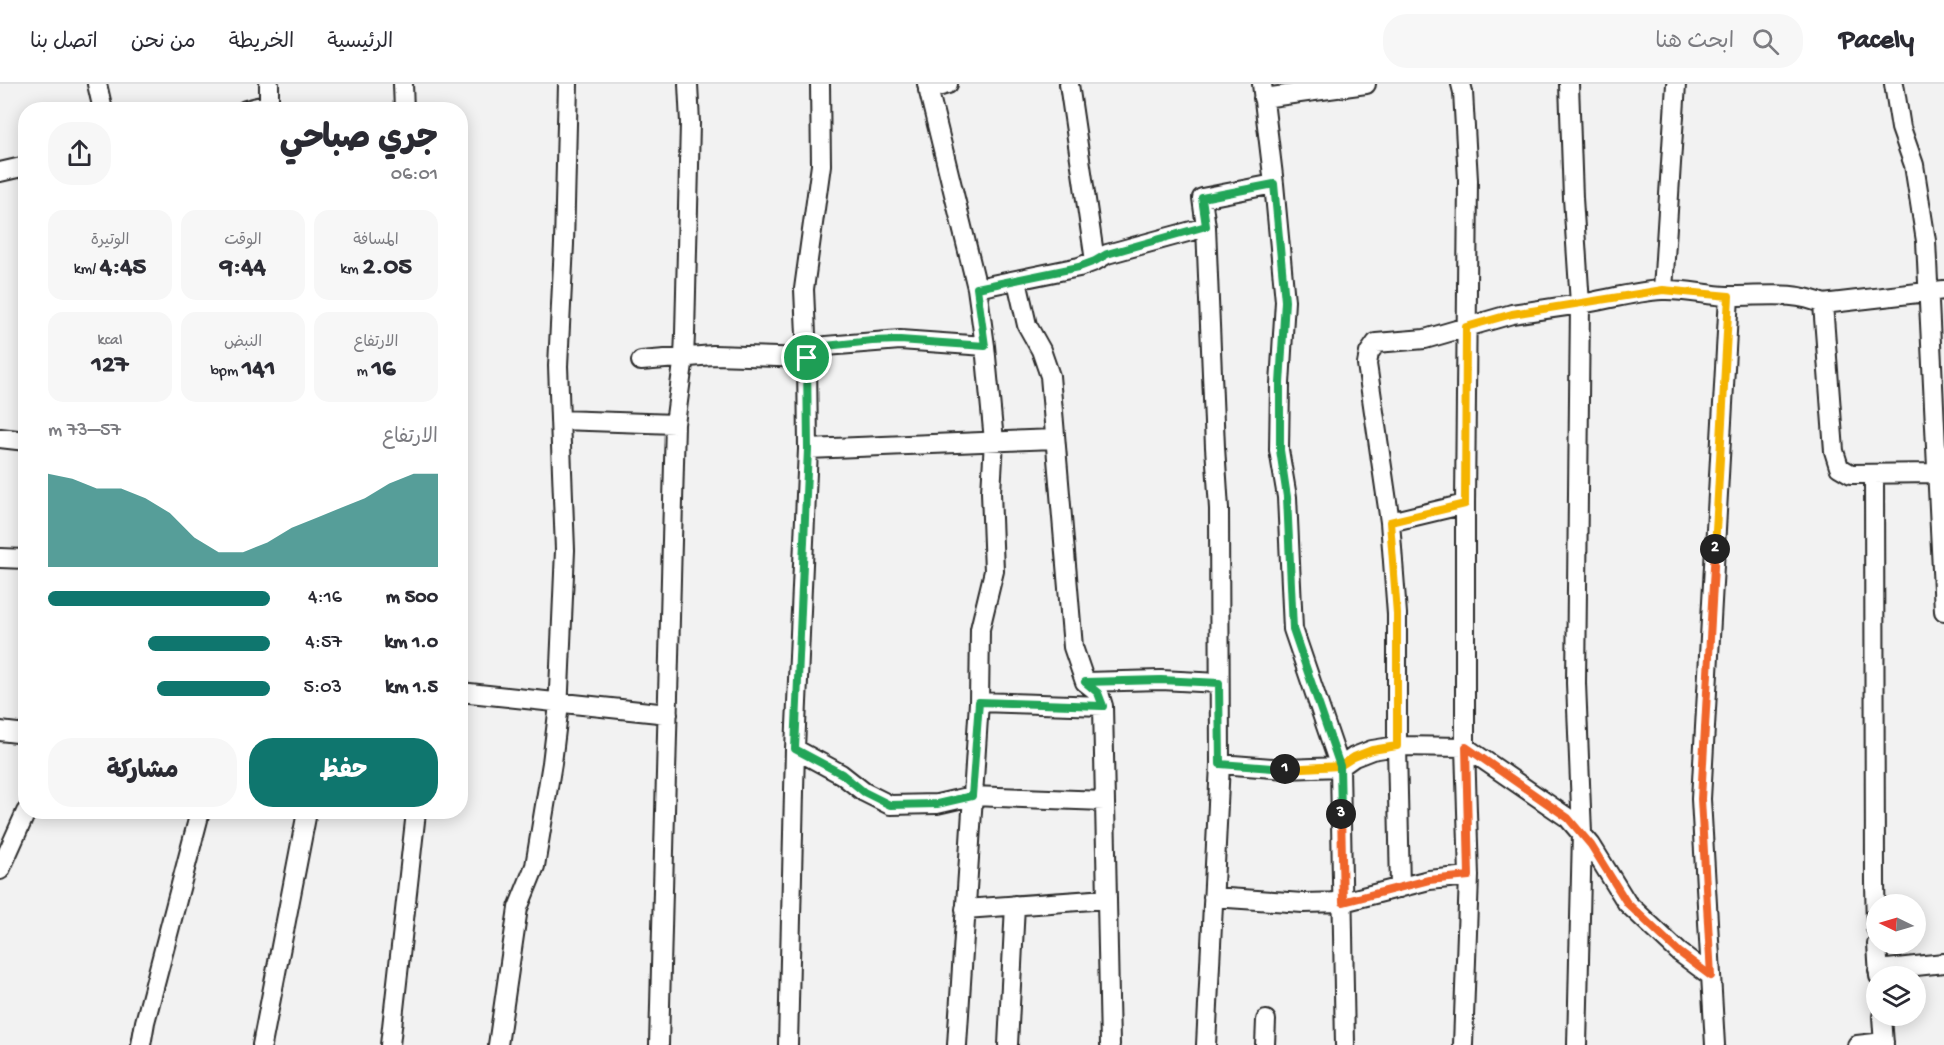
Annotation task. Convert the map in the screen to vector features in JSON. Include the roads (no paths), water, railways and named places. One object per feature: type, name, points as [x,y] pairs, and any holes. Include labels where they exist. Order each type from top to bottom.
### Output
[{"type":"street","points":[[97,84],[101,102]]},
{"type":"street","points":[[269,84],[269,102]]},
{"type":"street","points":[[403,84],[404,102]]},
{"type":"street","points":[[498,1045],[518,908],[535,866],[552,763],[558,704],[565,550],[558,366],[568,84]]},
{"type":"street","points":[[659,1045],[675,424],[684,356],[690,123],[688,84]]},
{"type":"street","points":[[788,1045],[795,749],[808,449],[804,290],[820,165],[820,84]]},
{"type":"street","points":[[948,84],[927,87],[977,288],[994,441],[991,492],[994,571],[980,629],[979,702],[957,1045]]},
{"type":"street","points":[[1069,84],[1095,261]]},
{"type":"street","points":[[1345,1045],[1340,766],[1293,629],[1287,497],[1280,450],[1280,384],[1285,301],[1263,91],[1366,84]]},
{"type":"street","points":[[1461,84],[1468,180],[1465,504],[1469,876],[1463,1045]]},
{"type":"street","points":[[1569,84],[1580,304],[1575,683],[1582,833],[1577,1045]]},
{"type":"street","points":[[1663,290],[1677,84]]},
{"type":"street","points":[[1894,84],[1901,128],[1914,165],[1926,241],[1937,290],[1937,473],[1944,612]]},
{"type":"street","points":[[0,172],[18,168]]},
{"type":"street","points":[[1206,1045],[1220,764],[1219,508],[1206,226],[1202,198],[1274,184]]},
{"type":"street","points":[[977,288],[1079,267],[1107,254],[1206,226]]},
{"type":"street","points":[[1017,281],[1027,325],[1041,350],[1050,376],[1073,647],[1085,682],[1098,693],[1103,706],[1110,1045]]},
{"type":"street","points":[[1400,888],[1397,614],[1390,522],[1367,364],[1369,353],[1376,343],[1425,339],[1512,314],[1663,290],[1729,296],[1798,296],[1823,304],[1937,290]]},
{"type":"street","points":[[1715,1045],[1701,799],[1729,296]]},
{"type":"street","points":[[1823,304],[1834,451],[1839,467],[1851,474],[1937,473]]},
{"type":"street","points":[[640,361],[713,355],[807,358],[826,346],[872,341],[900,340],[985,346]]},
{"type":"street","points":[[560,420],[675,424]]},
{"type":"street","points":[[0,438],[18,440]]},
{"type":"street","points":[[808,449],[1055,439]]},
{"type":"street","points":[[1874,474],[1875,894]]},
{"type":"street","points":[[1390,522],[1465,504]]},
{"type":"street","points":[[0,558],[18,559]]},
{"type":"street","points":[[1085,682],[1161,680],[1219,683]]},
{"type":"street","points":[[468,694],[668,714]]},
{"type":"street","points":[[979,702],[1103,706]]},
{"type":"street","points":[[0,731],[18,733]]},
{"type":"street","points":[[1220,764],[1286,769],[1340,766],[1372,750],[1397,746],[1466,747],[1568,818],[1582,833],[1627,903],[1672,946],[1711,976]]},
{"type":"street","points":[[795,749],[842,774],[864,792],[890,805],[937,804],[972,796],[1104,801]]},
{"type":"street","points":[[0,870],[23,819]]},
{"type":"street","points":[[141,1045],[198,819]]},
{"type":"street","points":[[262,1045],[306,819]]},
{"type":"street","points":[[390,1045],[415,819]]},
{"type":"street","points":[[1213,897],[1303,903],[1343,902],[1429,880],[1469,876]]},
{"type":"street","points":[[965,909],[1107,899]]},
{"type":"street","points":[[1008,1045],[1015,905]]},
{"type":"street","points":[[1924,966],[1944,963]]},
{"type":"street","points":[[1265,1045],[1266,1020]]},
{"type":"street","points":[[1857,1045],[1884,1043],[1883,1026]]}]
